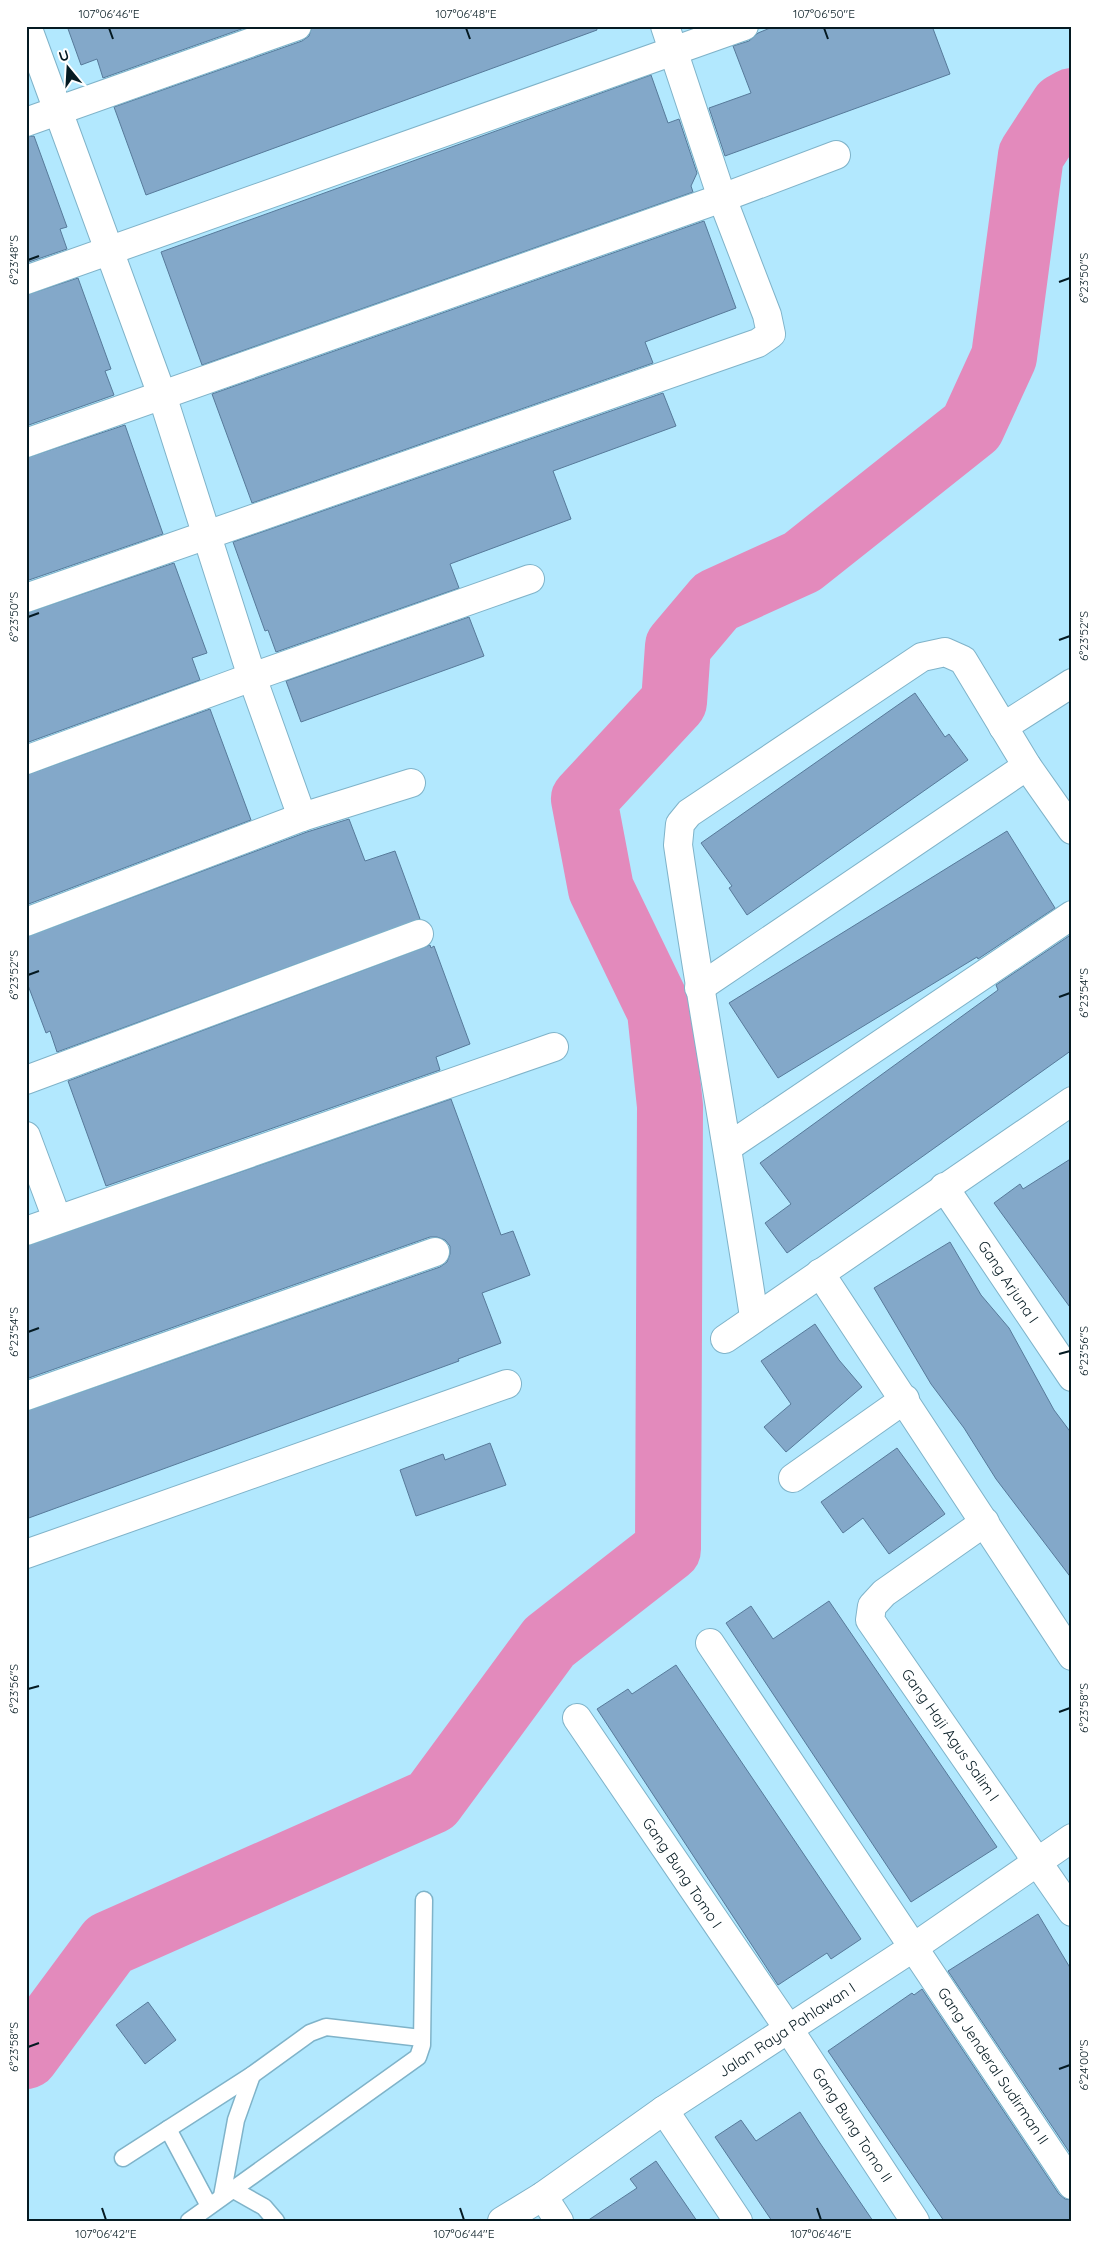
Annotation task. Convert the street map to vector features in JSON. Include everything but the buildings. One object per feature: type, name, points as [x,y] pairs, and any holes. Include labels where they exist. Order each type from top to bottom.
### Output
[{"type":"street","points":[[27,26],[162,394],[252,677],[302,817]]},
{"type":"street","points":[[26,122],[296,26]]},
{"type":"street","points":[[26,280],[670,39],[744,26]]},
{"type":"street","points":[[26,598],[758,342],[771,334],[767,315],[722,198],[670,39]]},
{"type":"street","points":[[26,443],[722,198],[836,155]]},
{"type":"street","points":[[26,760],[252,677],[530,579]]},
{"type":"street","points":[[754,1317],[728,1147],[699,988],[678,845],[680,824],[689,813],[922,657],[945,652],[963,660],[1027,766],[1072,830]]},
{"type":"street","points":[[1003,727],[1072,683]]},
{"type":"street","points":[[699,988],[1027,766]]},
{"type":"street","points":[[26,922],[302,817],[411,783]]},
{"type":"street","points":[[728,1147],[1072,915]]},
{"type":"street","points":[[26,1080],[420,934]]},
{"type":"street","points":[[26,1231],[554,1047]]},
{"type":"street","points":[[725,1339],[754,1317],[944,1187],[1072,1102]]},
{"type":"street","points":[[26,1136],[57,1219]]},
{"type":"street","name":"Gang Arjuna I","points":[[944,1187],[1072,1377]]},
{"type":"street","points":[[26,1396],[435,1252]]},
{"type":"street","points":[[820,1273],[905,1399],[1072,1656]]},
{"type":"street","points":[[26,1554],[507,1384]]},
{"type":"street","points":[[792,1478],[905,1399]]},
{"type":"street","name":"Gang Haji Agus Salim I","points":[[985,1522],[884,1593],[872,1606],[870,1620],[1072,1912]]},
{"type":"street","name":"Gang Jenderal Sudirman II","points":[[710,1643],[1072,2185]]},
{"type":"street","name":"Gang Bung Tomo I","points":[[577,1718],[788,2028]]},
{"type":"street","name":"Jalan Raya Pahlawan I","points":[[502,2221],[542,2196],[664,2110],[914,1948],[1072,1838]]},
{"type":"street","name":"Gang Bung Tomo II","points":[[788,2028],[915,2221]]},
{"type":"street","points":[[664,2110],[738,2221]]},
{"type":"street","points":[[542,2196],[559,2221]]},
{"type":"lane","points":[[189,2221],[418,2057],[422,2045],[424,1900]]},
{"type":"lane","points":[[123,2158],[252,2075],[310,2033],[326,2027],[421,2038]]},
{"type":"lane","points":[[221,2197],[236,2120],[252,2075]]},
{"type":"lane","points":[[168,2129],[221,2197],[264,2206],[276,2221]]},
{"type":"waterway","points":[[26,2056],[109,1944],[432,1801],[549,1642],[668,1549],[670,1106],[660,1011],[601,889],[584,799],[674,702],[678,646],[716,601],[802,562],[972,427],[1004,357],[1031,155],[1063,106],[1072,101]]}]
